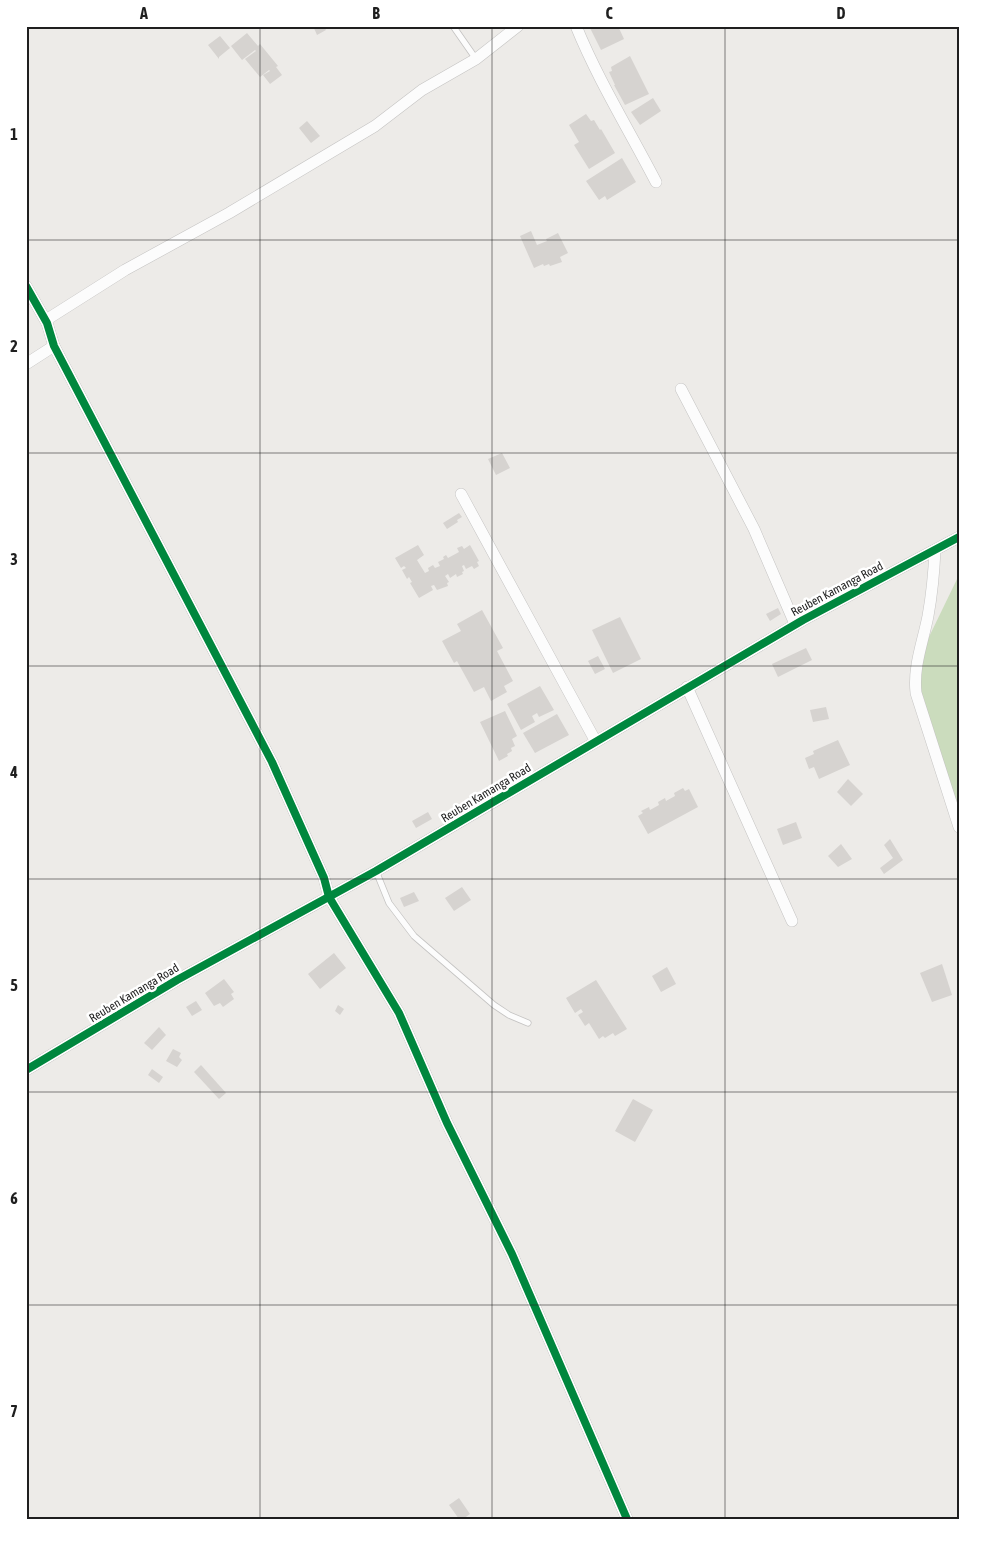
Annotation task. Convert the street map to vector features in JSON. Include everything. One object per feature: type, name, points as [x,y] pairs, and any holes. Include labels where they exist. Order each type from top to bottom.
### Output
[{"type":"street","points":[[46,320],[125,270],[229,213],[375,126],[422,90],[476,58],[518,26]]},
{"type":"street","points":[[576,26],[598,78],[656,182]]},
{"type":"street","points":[[26,286],[46,320],[54,346],[272,762],[324,878],[329,897],[399,1013],[447,1123],[512,1254],[627,1519]]},
{"type":"street","points":[[26,364],[54,346]]},
{"type":"street","points":[[681,389],[754,529],[795,624]]},
{"type":"street","points":[[461,494],[595,740]]},
{"type":"street","name":"Reuben Kamanga Road","points":[[26,1070],[177,980],[376,871],[595,740],[795,624],[959,536]]},
{"type":"street","points":[[934,550],[933,579],[928,616],[914,678],[916,692],[959,827]]},
{"type":"street","points":[[687,687],[792,921]]},
{"type":"lane","points":[[453,26],[476,58]]},
{"type":"lane","points":[[376,871],[389,903],[414,936],[494,1005],[509,1015],[528,1023]]},
{"type":"green space","points":[[959,575],[959,826],[918,680],[927,641]]},
{"type":"building","points":[[313,26],[324,26],[326,30],[317,35]]},
{"type":"building","points":[[589,26],[618,26],[624,39],[601,50]]},
{"type":"building","points":[[247,33],[258,46],[260,44],[278,66],[276,67],[282,75],[270,84],[263,75],[269,70],[260,77],[245,59],[255,50],[242,60],[231,46]]},
{"type":"building","points":[[220,36],[230,48],[219,59],[208,45]]},
{"type":"building","points":[[630,56],[649,94],[625,105],[609,72],[612,71],[611,67]]},
{"type":"building","points":[[653,98],[661,111],[640,125],[631,112]]},
{"type":"building","points":[[586,114],[601,129],[615,153],[589,169],[574,145],[579,142],[569,125]]},
{"type":"building","points":[[307,121],[320,136],[311,143],[299,128]]},
{"type":"building","points":[[622,158],[636,182],[607,200],[605,196],[599,200],[586,181]]},
{"type":"building","points":[[531,231],[537,245],[558,233],[568,253],[560,257],[562,262],[550,266],[549,264],[544,266],[543,264],[534,268],[520,236]]},
{"type":"building","points":[[502,453],[510,468],[496,475],[488,459]]},
{"type":"building","points":[[459,513],[462,517],[447,529],[443,523]]},
{"type":"building","points":[[418,545],[424,555],[417,560],[425,573],[433,565],[435,568],[440,566],[438,562],[444,559],[443,557],[446,555],[448,558],[459,552],[457,548],[462,546],[464,549],[470,545],[479,561],[477,562],[479,566],[474,569],[472,566],[466,569],[464,565],[462,566],[463,574],[457,577],[456,574],[450,578],[448,574],[445,576],[449,582],[447,583],[448,586],[437,590],[434,585],[431,586],[433,590],[419,598],[410,583],[412,582],[409,577],[407,579],[402,570],[406,568],[404,566],[401,568],[395,558]]},
{"type":"building","points":[[778,608],[781,614],[770,621],[766,614]]},
{"type":"building","points":[[482,610],[503,648],[497,651],[513,681],[504,686],[507,692],[491,701],[484,687],[474,692],[457,661],[454,663],[442,641],[461,631],[457,624]]},
{"type":"building","points":[[620,617],[641,659],[613,673],[592,630]]},
{"type":"building","points":[[806,648],[812,660],[778,677],[772,664]]},
{"type":"building","points":[[598,656],[605,669],[595,674],[588,661]]},
{"type":"building","points":[[540,686],[554,710],[539,717],[537,713],[532,716],[535,722],[521,730],[507,704]]},
{"type":"building","points":[[826,707],[829,719],[813,722],[810,710]]},
{"type":"building","points":[[505,711],[517,736],[512,739],[515,746],[511,748],[512,751],[507,754],[508,756],[499,761],[480,722]]},
{"type":"building","points":[[557,714],[569,735],[535,753],[523,733]]},
{"type":"building","points":[[838,740],[850,765],[819,779],[814,767],[809,769],[805,758],[814,754],[813,751]]},
{"type":"building","points":[[848,779],[863,794],[851,806],[837,792]]},
{"type":"building","points":[[683,788],[685,791],[689,789],[698,807],[648,834],[638,816],[643,813],[641,811],[649,807],[650,810],[659,805],[658,802],[665,798],[666,801],[675,796],[674,793]]},
{"type":"building","points":[[428,812],[432,819],[416,828],[412,821]]},
{"type":"building","points":[[796,822],[802,838],[783,845],[777,829]]},
{"type":"building","points":[[890,839],[903,860],[884,874],[880,868],[893,858],[884,845]]},
{"type":"building","points":[[841,844],[852,859],[838,867],[828,856]]},
{"type":"building","points":[[462,887],[471,900],[454,911],[445,898]]},
{"type":"building","points":[[414,892],[419,901],[404,907],[400,898]]},
{"type":"building","points":[[334,953],[346,968],[320,989],[308,974]]},
{"type":"building","points":[[942,964],[952,995],[932,1002],[920,973]]},
{"type":"building","points":[[667,967],[676,984],[661,992],[652,976]]},
{"type":"building","points":[[224,979],[234,992],[231,994],[234,999],[223,1007],[220,1003],[214,1006],[205,993]]},
{"type":"building","points":[[596,980],[627,1029],[615,1036],[613,1033],[599,1039],[589,1023],[585,1026],[578,1015],[583,1012],[581,1009],[575,1013],[566,998]]},
{"type":"building","points":[[196,1001],[202,1010],[192,1016],[186,1007]]},
{"type":"building","points":[[338,1005],[344,1009],[340,1015],[335,1011]]},
{"type":"building","points":[[159,1027],[166,1035],[152,1050],[144,1043]]},
{"type":"building","points":[[173,1049],[181,1053],[179,1057],[182,1060],[177,1067],[166,1061]]},
{"type":"building","points":[[201,1065],[226,1093],[219,1099],[194,1072]]},
{"type":"building","points":[[152,1069],[163,1077],[159,1083],[148,1075]]},
{"type":"building","points":[[633,1099],[653,1110],[635,1142],[615,1131]]},
{"type":"building","points":[[459,1498],[470,1514],[463,1519],[459,1519],[449,1505]]},
{"type":"cycle path","points":[[26,286],[47,323],[54,346],[272,762],[324,878],[329,897],[399,1013],[447,1123],[512,1254],[627,1519]]},
{"type":"cycle path","points":[[26,1070],[177,980],[376,871],[803,620],[959,537]]}]
